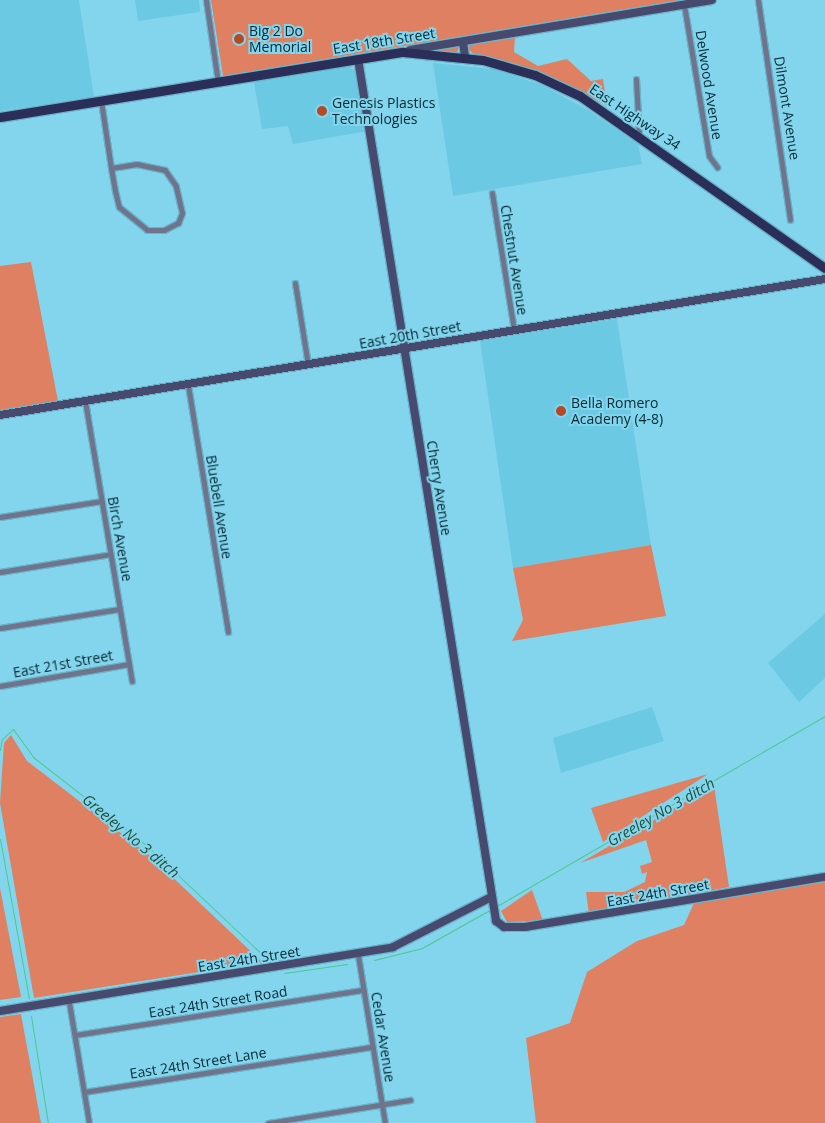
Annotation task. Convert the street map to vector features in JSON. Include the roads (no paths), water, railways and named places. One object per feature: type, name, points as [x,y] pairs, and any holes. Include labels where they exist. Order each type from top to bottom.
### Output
[{"type":"main road","name":"East 18th Street","points":[[0,117],[403,52]]},
{"type":"main road","name":"East Highway 34","points":[[403,52],[464,57],[504,65],[564,88],[639,136],[825,268]]},
{"type":"street","points":[[206,0],[218,82]]},
{"type":"street","name":"East 18th Street","points":[[403,52],[712,0]]},
{"type":"street","name":"Dilmont Avenue","points":[[758,0],[790,220]]},
{"type":"street","name":"Delwood Avenue","points":[[684,5],[709,156],[717,167]]},
{"type":"street","points":[[463,42],[464,57]]},
{"type":"street","name":"Cherry Avenue","points":[[358,59],[496,921]]},
{"type":"street","points":[[636,79],[639,136]]},
{"type":"street","points":[[101,101],[111,168],[119,207],[147,230],[164,230],[178,223],[182,213],[176,186],[164,170],[137,164],[111,168]]},
{"type":"street","name":"Chestnut Avenue","points":[[492,193],[514,330]]},
{"type":"street","name":"East 20th Street","points":[[0,415],[825,280]]},
{"type":"street","points":[[295,284],[308,366]]},
{"type":"street","name":"Bluebell Avenue","points":[[188,385],[228,632]]},
{"type":"street","name":"Birch Avenue","points":[[85,401],[132,681]]},
{"type":"street","points":[[0,517],[102,501]]},
{"type":"street","points":[[0,572],[111,554]]},
{"type":"street","points":[[0,628],[120,609]]},
{"type":"street","name":"East 21st Street","points":[[0,686],[129,664]]},
{"type":"street","name":"East 24th Street","points":[[496,921],[504,927],[525,927],[825,877]]},
{"type":"street","name":"East 24th Street","points":[[0,1011],[69,1002],[358,955],[404,944],[491,897]]},
{"type":"street","name":"Cedar Avenue","points":[[358,955],[386,1123]]},
{"type":"street","name":"East 24th Street Road","points":[[75,1035],[364,990]]},
{"type":"street","points":[[69,1002],[89,1123]]},
{"type":"street","name":"East 24th Street Lane","points":[[84,1092],[373,1047]]},
{"type":"street","points":[[268,1123],[410,1100]]},
{"type":"waterway","name":"Greeley No 3 ditch","points":[[497,906],[825,716]]},
{"type":"waterway","name":"Greeley No 3 ditch","points":[[0,750],[2,739],[13,729],[33,757],[146,845],[268,960]]},
{"type":"waterway","name":"Greeley No 3 ditch","points":[[0,839],[29,998]]},
{"type":"waterway","name":"Greeley No 3 ditch","points":[[374,960],[422,948],[488,911]]},
{"type":"waterway","name":"Greeley No 3 ditch","points":[[284,973],[347,964]]},
{"type":"waterway","points":[[31,1016],[48,1123]]},
{"type":"place","name":"Big 2 Do Memorial","points":[[239,39]]},
{"type":"place","name":"Genesis Plastics Technologies","points":[[322,111]]},
{"type":"place","name":"Bella Romero Academy (4-8)","points":[[561,411]]}]
